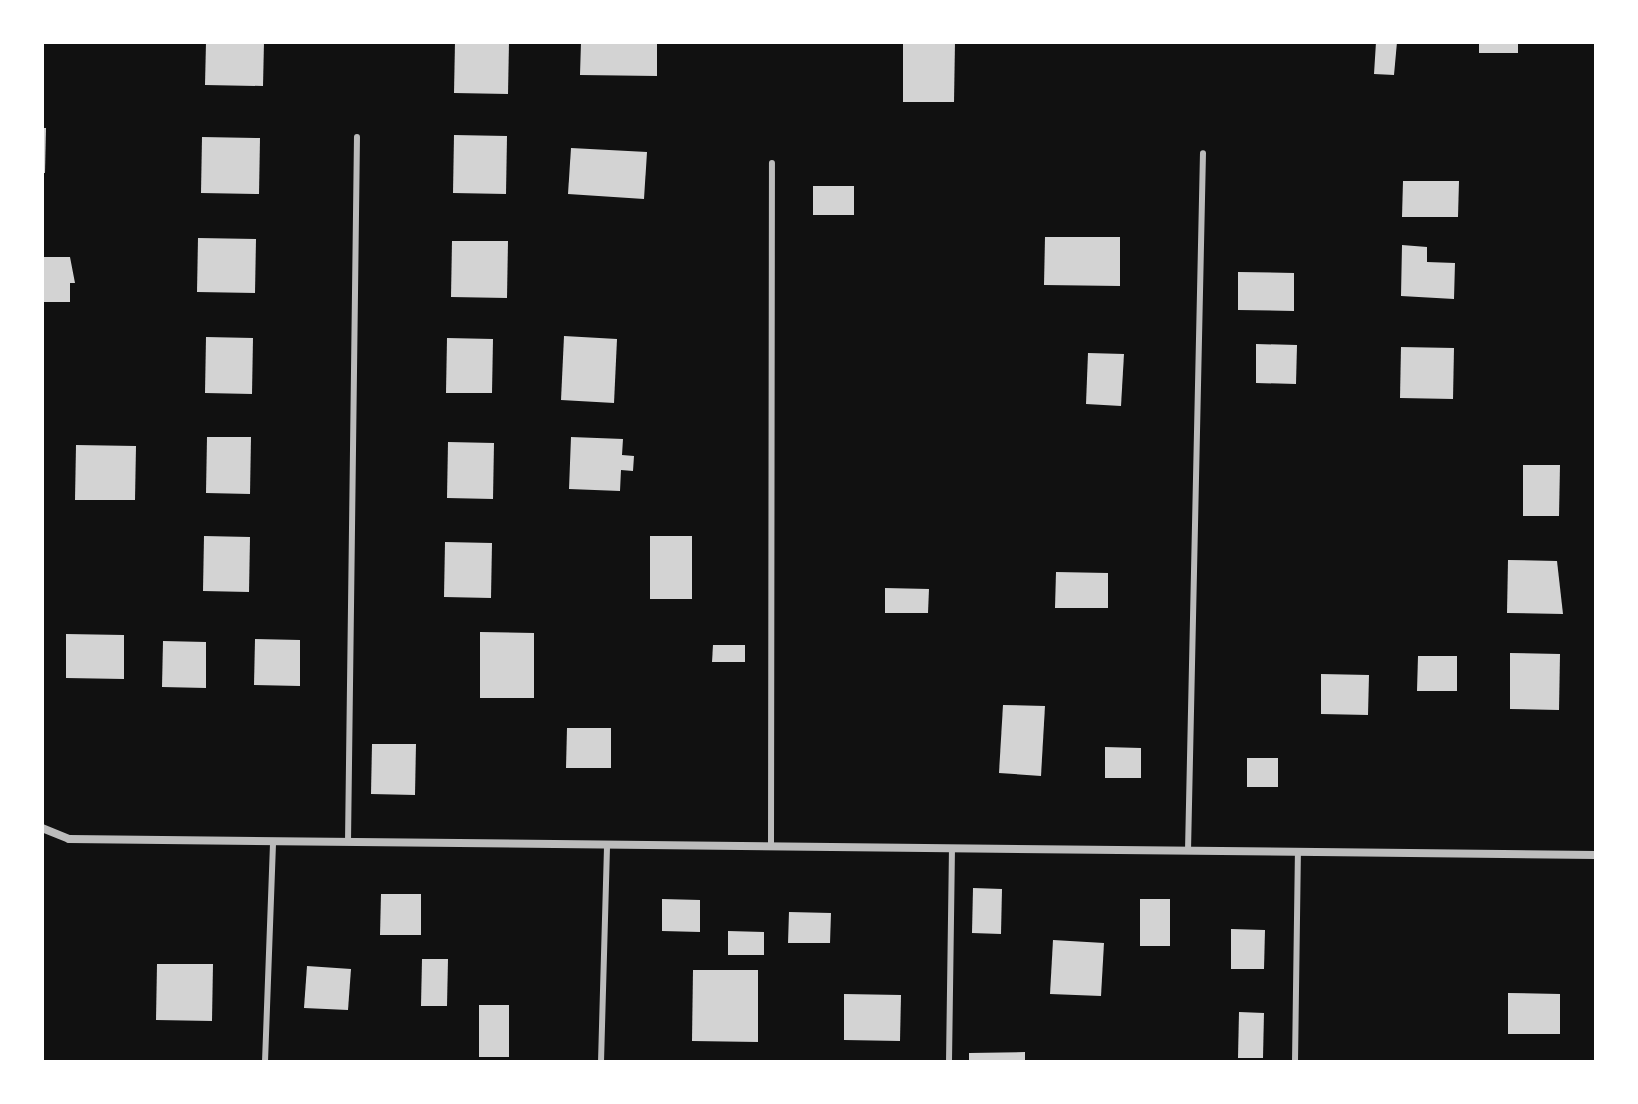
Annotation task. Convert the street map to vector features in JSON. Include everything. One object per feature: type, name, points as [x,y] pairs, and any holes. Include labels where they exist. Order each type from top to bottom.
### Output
[{"type":"street","points":[[42,828],[69,839],[1596,855]]},
{"type":"lane","points":[[348,842],[357,137]]},
{"type":"lane","points":[[1188,851],[1203,153]]},
{"type":"lane","points":[[771,846],[772,163]]},
{"type":"lane","points":[[265,1062],[273,841]]},
{"type":"lane","points":[[601,1062],[607,844]]},
{"type":"lane","points":[[949,1062],[952,848]]},
{"type":"lane","points":[[1295,1062],[1298,852]]},
{"type":"building","points":[[206,42],[264,42],[263,86],[205,85]]},
{"type":"building","points":[[455,42],[509,42],[508,94],[454,93]]},
{"type":"building","points":[[581,42],[657,42],[657,76],[580,75]]},
{"type":"building","points":[[903,42],[955,42],[954,102],[903,102]]},
{"type":"building","points":[[1376,42],[1397,42],[1394,75],[1374,74]]},
{"type":"building","points":[[1479,42],[1518,42],[1518,53],[1479,53]]},
{"type":"building","points":[[42,128],[46,128],[45,173],[42,173]]},
{"type":"building","points":[[454,135],[507,136],[506,194],[453,193]]},
{"type":"building","points":[[202,137],[260,138],[259,194],[201,193]]},
{"type":"building","points":[[571,148],[647,152],[644,199],[568,194]]},
{"type":"building","points":[[1403,181],[1459,181],[1458,217],[1402,217]]},
{"type":"building","points":[[813,186],[854,186],[854,215],[813,215]]},
{"type":"building","points":[[1045,237],[1120,237],[1120,286],[1044,285]]},
{"type":"building","points":[[198,238],[256,239],[255,293],[197,292]]},
{"type":"building","points":[[452,241],[508,241],[507,298],[451,297]]},
{"type":"building","points":[[1402,245],[1427,247],[1427,262],[1455,263],[1454,299],[1401,296]]},
{"type":"building","points":[[42,257],[70,257],[75,283],[70,283],[70,302],[42,302]]},
{"type":"building","points":[[1238,272],[1294,273],[1294,311],[1238,310]]},
{"type":"building","points":[[564,336],[617,339],[614,403],[561,400]]},
{"type":"building","points":[[206,337],[253,338],[252,394],[205,393]]},
{"type":"building","points":[[447,338],[493,339],[492,393],[446,393]]},
{"type":"building","points":[[1256,344],[1297,345],[1296,384],[1256,383]]},
{"type":"building","points":[[1401,347],[1454,348],[1453,399],[1400,398]]},
{"type":"building","points":[[1088,353],[1124,354],[1121,406],[1086,404]]},
{"type":"building","points":[[207,437],[251,437],[250,494],[206,493]]},
{"type":"building","points":[[571,437],[623,439],[622,455],[634,456],[633,471],[621,470],[620,491],[569,489]]},
{"type":"building","points":[[448,442],[494,443],[493,499],[447,498]]},
{"type":"building","points":[[76,445],[136,446],[135,500],[75,500]]},
{"type":"building","points":[[1523,465],[1560,465],[1559,516],[1523,516]]},
{"type":"building","points":[[204,536],[250,537],[249,592],[203,591]]},
{"type":"building","points":[[650,536],[692,536],[692,599],[650,599]]},
{"type":"building","points":[[445,542],[492,543],[491,598],[444,597]]},
{"type":"building","points":[[1508,560],[1557,561],[1563,614],[1507,613]]},
{"type":"building","points":[[1056,572],[1108,573],[1108,608],[1055,608]]},
{"type":"building","points":[[885,588],[929,589],[928,613],[885,613]]},
{"type":"building","points":[[480,632],[534,633],[534,698],[480,698]]},
{"type":"building","points":[[66,634],[124,635],[124,679],[66,678]]},
{"type":"building","points":[[255,639],[300,640],[300,686],[254,685]]},
{"type":"building","points":[[163,641],[206,642],[206,688],[162,687]]},
{"type":"building","points":[[713,645],[745,645],[745,662],[712,662]]},
{"type":"building","points":[[1510,653],[1560,654],[1559,710],[1510,709]]},
{"type":"building","points":[[1418,656],[1457,656],[1457,691],[1417,691]]},
{"type":"building","points":[[1321,674],[1369,675],[1368,715],[1321,714]]},
{"type":"building","points":[[1003,705],[1045,706],[1041,776],[999,773]]},
{"type":"building","points":[[567,728],[611,728],[611,768],[566,768]]},
{"type":"building","points":[[372,744],[416,744],[415,795],[371,794]]},
{"type":"building","points":[[1105,747],[1141,748],[1141,778],[1105,778]]},
{"type":"building","points":[[1247,758],[1278,758],[1278,787],[1247,787]]},
{"type":"building","points":[[973,888],[1002,889],[1001,934],[972,933]]},
{"type":"building","points":[[381,894],[421,894],[421,935],[380,935]]},
{"type":"building","points":[[662,899],[700,900],[700,932],[662,931]]},
{"type":"building","points":[[1140,899],[1170,899],[1170,946],[1140,946]]},
{"type":"building","points":[[789,912],[831,913],[830,943],[788,943]]},
{"type":"building","points":[[1231,929],[1265,930],[1264,969],[1231,969]]},
{"type":"building","points":[[728,931],[764,932],[764,955],[728,955]]},
{"type":"building","points":[[1053,940],[1104,943],[1101,996],[1050,994]]},
{"type":"building","points":[[422,959],[448,959],[447,1006],[421,1006]]},
{"type":"building","points":[[157,964],[213,964],[212,1021],[156,1020]]},
{"type":"building","points":[[307,966],[351,969],[348,1010],[304,1008]]},
{"type":"building","points":[[693,970],[758,970],[758,1042],[692,1041]]},
{"type":"building","points":[[1508,993],[1560,994],[1560,1034],[1508,1034]]},
{"type":"building","points":[[844,994],[901,995],[900,1041],[844,1040]]},
{"type":"building","points":[[479,1005],[509,1005],[509,1057],[479,1057]]},
{"type":"building","points":[[1239,1012],[1264,1013],[1263,1058],[1238,1058]]},
{"type":"building","points":[[1025,1052],[1025,1062],[969,1062],[969,1053]]}]
